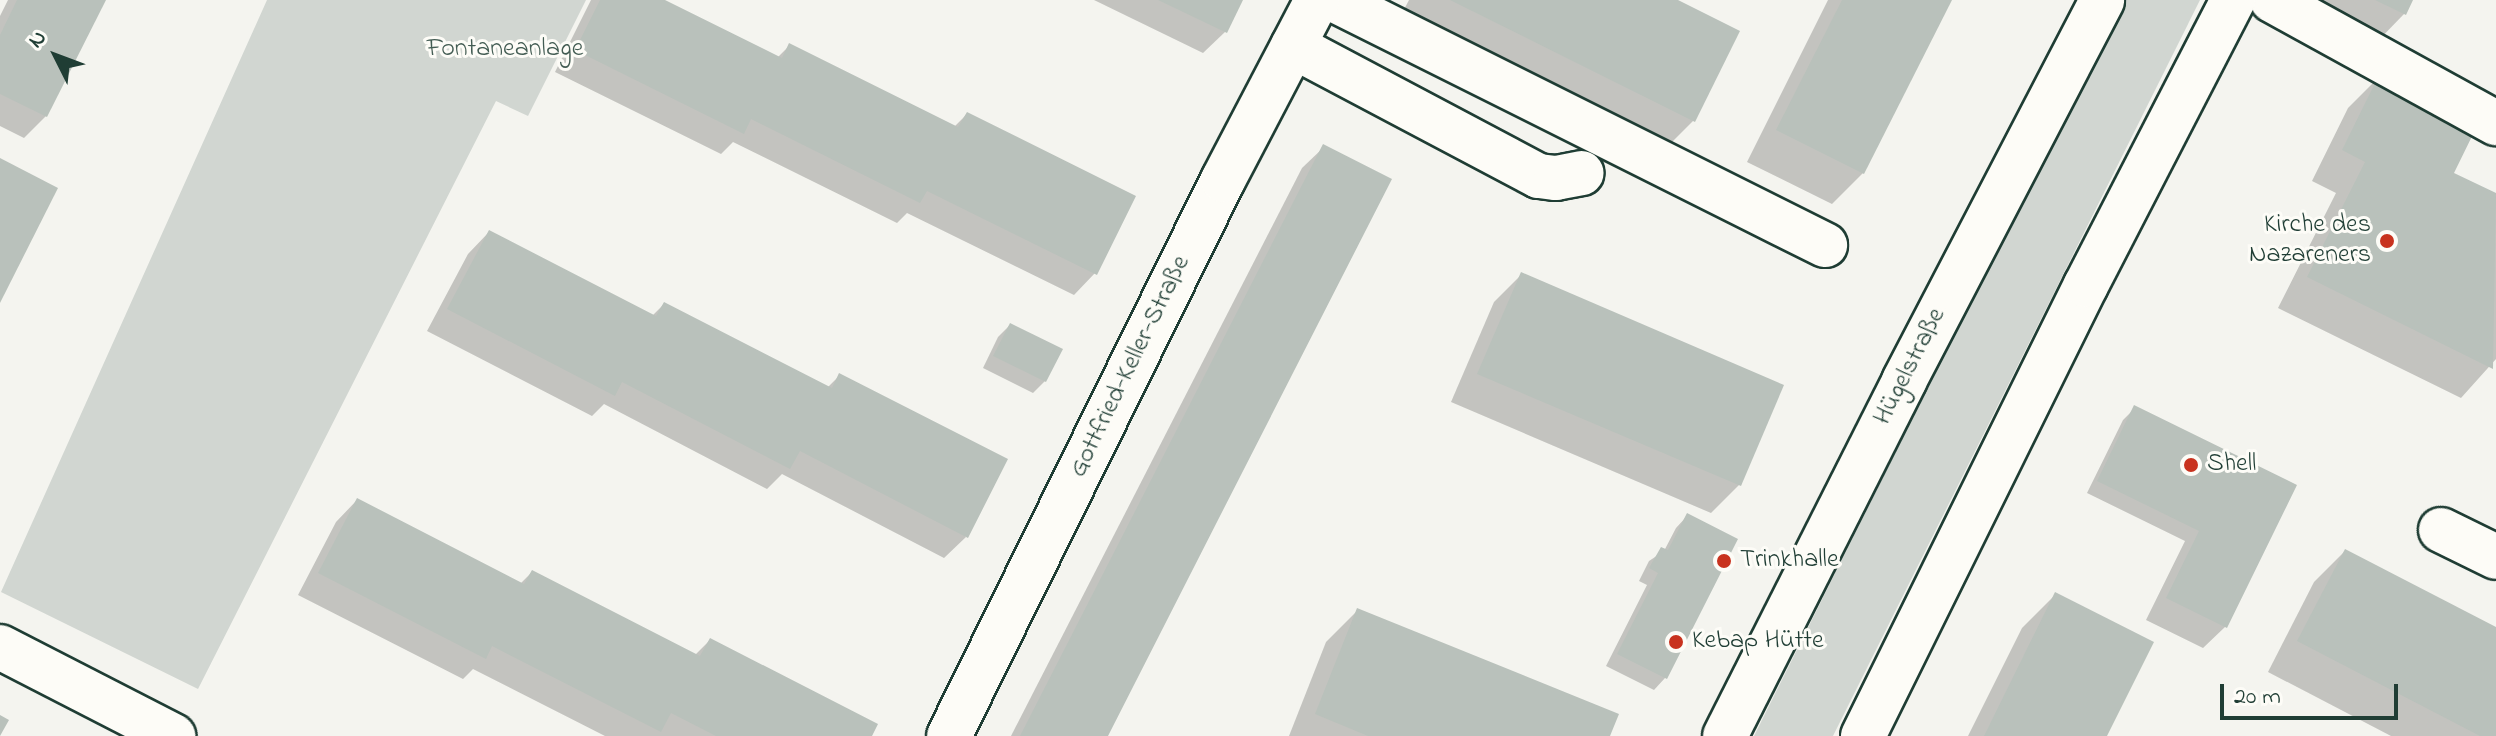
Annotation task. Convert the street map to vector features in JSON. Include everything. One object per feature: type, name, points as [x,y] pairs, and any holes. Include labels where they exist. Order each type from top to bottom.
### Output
[{"type":"main road","name":"Gottfried-Keller-Straße","points":[[949,736],[1223,180],[1317,0]]},
{"type":"main road","points":[[1335,0],[1825,245]]},
{"type":"main road","name":"Hügelstraße","points":[[1725,736],[1904,381],[2102,0]]},
{"type":"main road","points":[[1863,736],[2086,285],[2233,0]]},
{"type":"main road","points":[[2272,0],[2496,123]]},
{"type":"main road","points":[[1293,46],[1539,176],[1556,178],[1582,173]]},
{"type":"main road","points":[[2441,530],[2496,557]]},
{"type":"main road","points":[[0,647],[173,736]]},
{"type":"green space","name":"Fontaneanlage","points":[[267,0],[586,0],[528,116],[496,101],[198,689],[1,592]]},
{"type":"green space","points":[[2121,0],[2200,0],[1833,736],[1754,736]]},
{"type":"building","points":[[17,0],[106,0],[47,117],[0,94],[0,35]]},
{"type":"building","points":[[600,0],[665,0],[782,58],[789,43],[958,127],[967,112],[1136,196],[1097,275],[927,191],[920,203],[751,119],[744,134],[575,50]]},
{"type":"building","points":[[1158,0],[1243,0],[1227,33]]},
{"type":"building","points":[[1450,0],[1678,0],[1740,31],[1695,122]]},
{"type":"building","points":[[1842,0],[1952,0],[1864,174],[1776,130]]},
{"type":"building","points":[[2375,0],[2413,0],[2406,15]]},
{"type":"building","points":[[2379,75],[2478,124],[2454,173],[2496,193],[2493,369],[2307,277],[2365,162],[2342,150]]},
{"type":"building","points":[[1323,144],[1392,179],[1108,736],[1020,736]]},
{"type":"building","points":[[0,158],[58,188],[0,303]]},
{"type":"building","points":[[489,230],[656,316],[664,302],[832,388],[839,373],[1008,459],[968,538],[800,451],[790,469],[622,382],[615,396],[447,309]]},
{"type":"building","points":[[1521,272],[1784,385],[1741,486],[1477,374]]},
{"type":"building","points":[[1010,323],[1063,349],[1046,382],[993,356]]},
{"type":"building","points":[[2134,405],[2297,485],[2227,628],[2166,598],[2199,531],[2097,481]]},
{"type":"building","points":[[357,498],[524,584],[532,570],[700,656],[710,638],[878,724],[872,736],[716,736],[671,713],[661,732],[492,646],[486,659],[318,573]]},
{"type":"building","points":[[1687,513],[1738,539],[1667,679],[1617,654],[1658,573],[1649,568],[1661,547],[1668,550]]},
{"type":"building","points":[[2345,549],[2496,627],[2496,736],[2480,736],[2297,641]]},
{"type":"building","points":[[2055,592],[2154,642],[2107,736],[1984,736]]},
{"type":"building","points":[[1357,608],[1619,714],[1610,736],[1368,736],[1315,714]]},
{"type":"building","points":[[0,715],[9,720],[0,736]]},
{"type":"place","name":"Kirche des Nazareners","points":[[2387,241]]},
{"type":"place","name":"Shell","points":[[2191,465]]},
{"type":"place","name":"Trinkhalle","points":[[1724,561]]},
{"type":"place","name":"Kebap Hütte","points":[[1676,642]]}]
